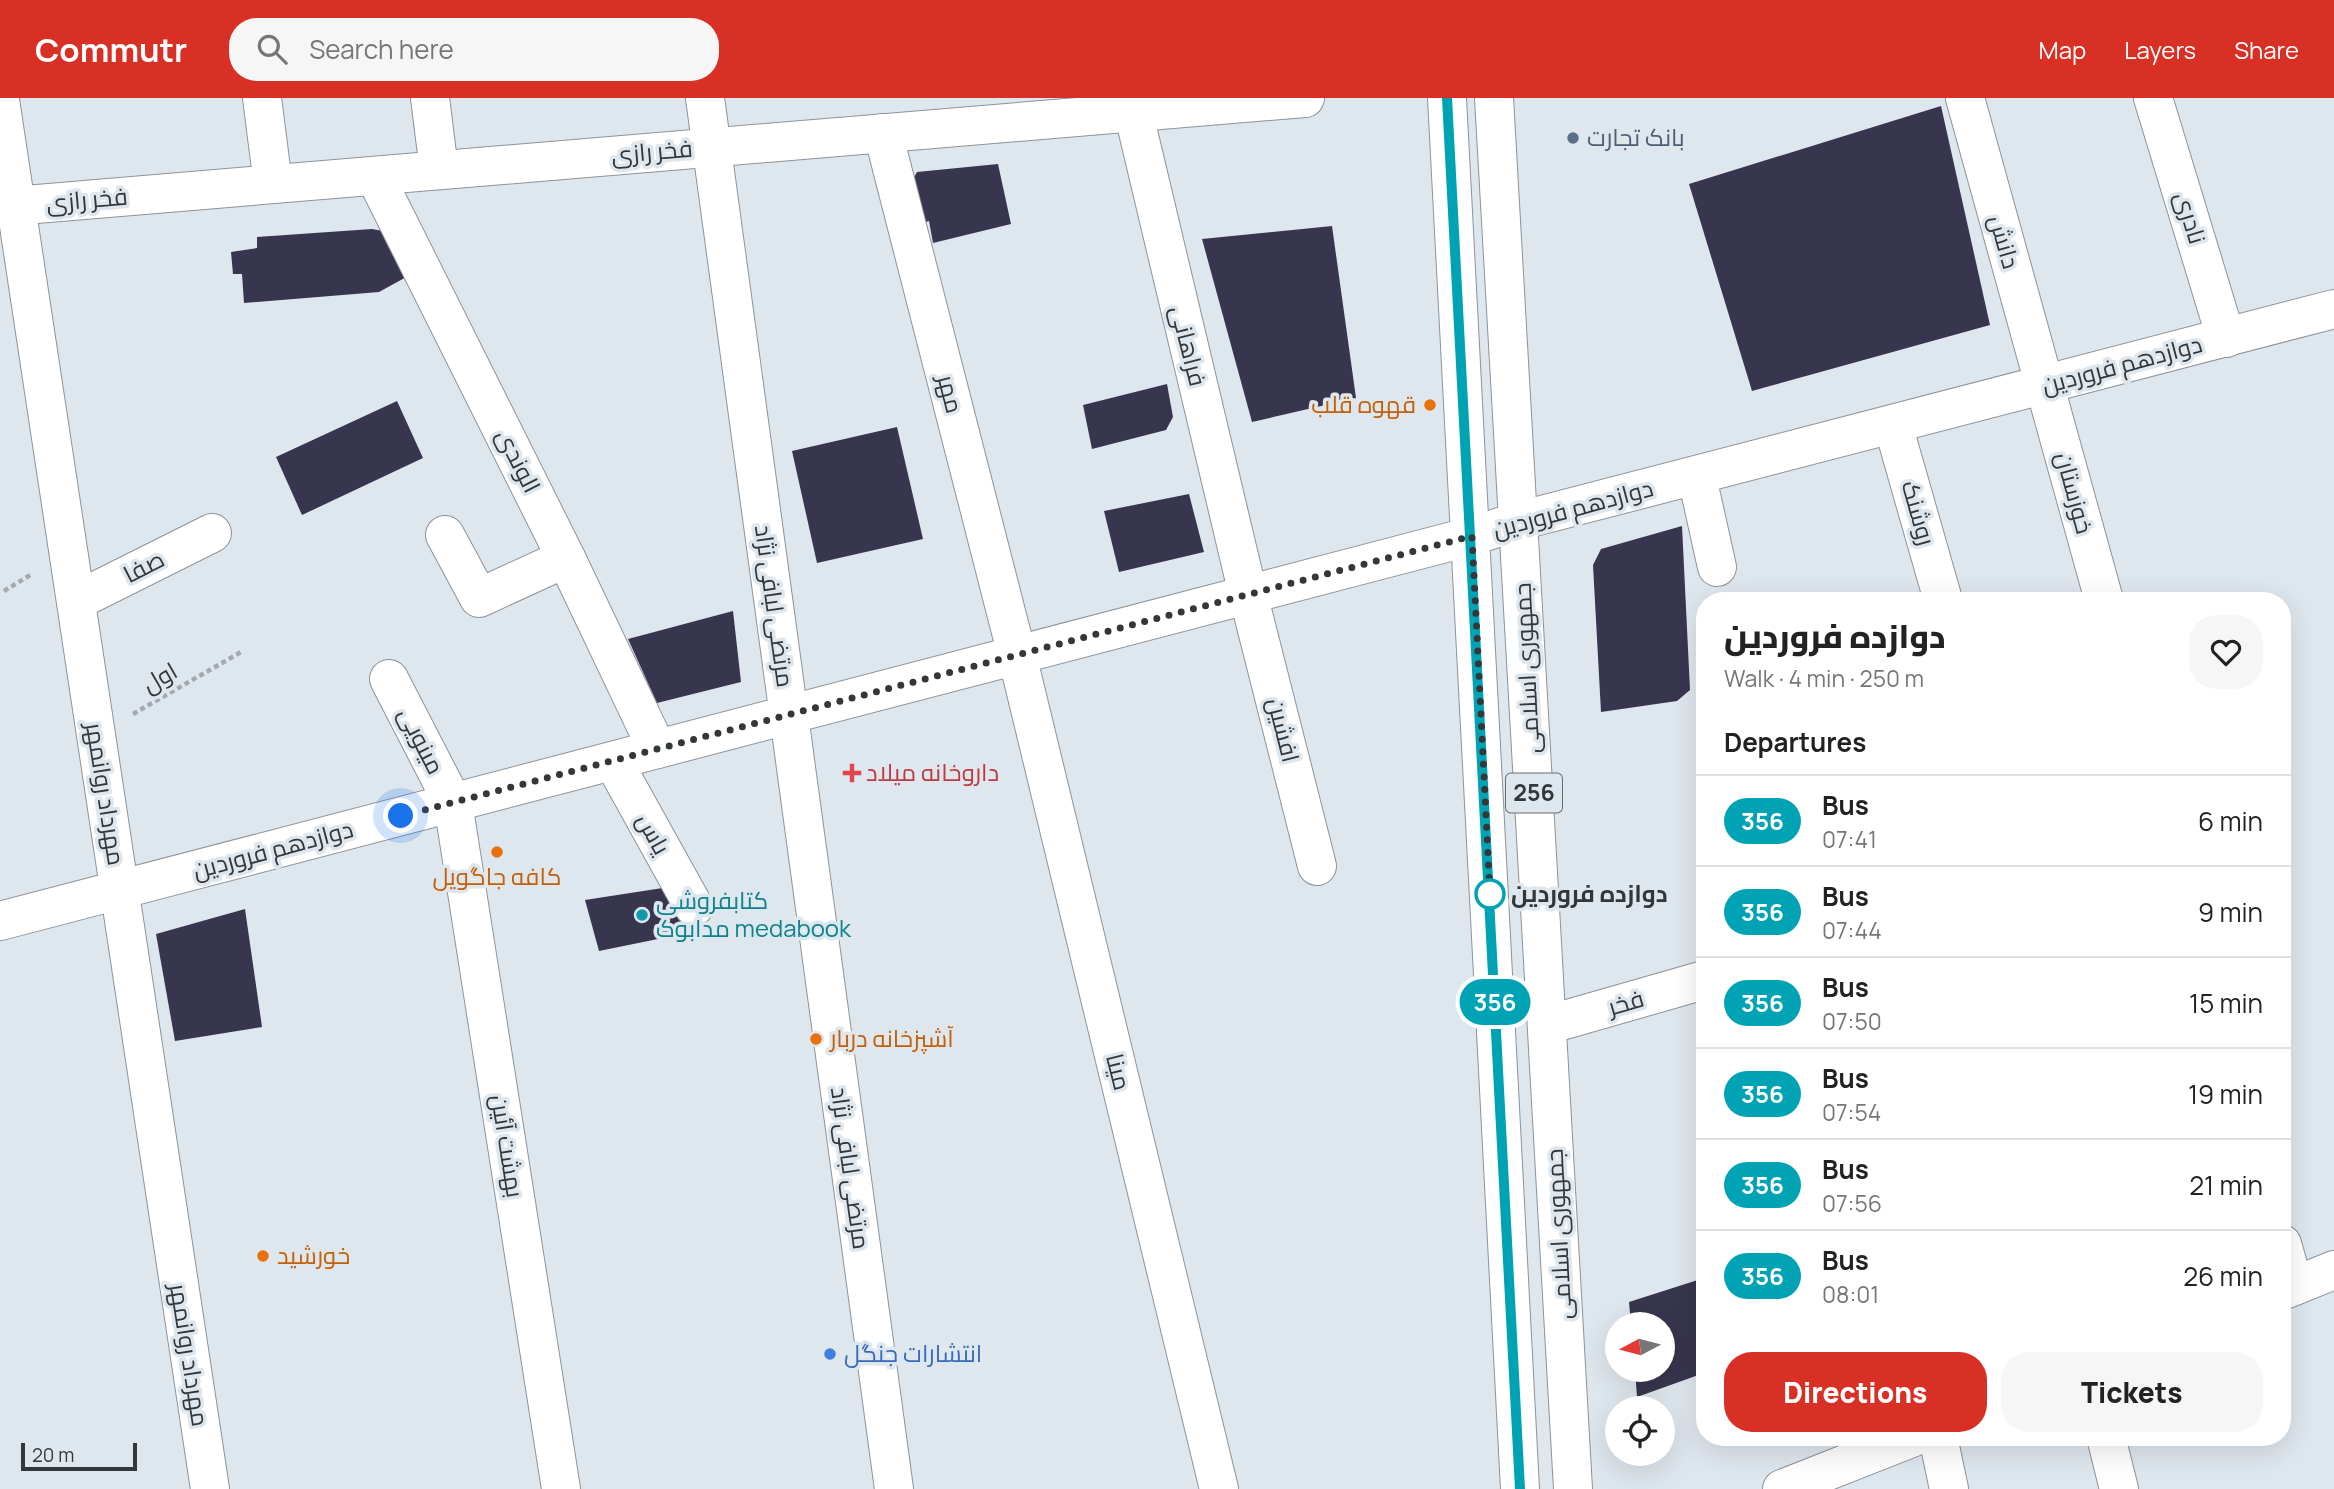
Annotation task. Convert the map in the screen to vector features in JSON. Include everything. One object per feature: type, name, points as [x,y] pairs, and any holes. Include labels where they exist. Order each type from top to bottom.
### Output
[{"type":"street","points":[[262,98],[273,184]]},
{"type":"street","points":[[430,98],[439,170]]},
{"type":"street","name":"مرتضی لبافی نژاد","points":[[705,98],[894,1489]]},
{"type":"street","name":"فخر رازی","points":[[8,206],[883,133],[1131,105],[1305,98]]},
{"type":"street","points":[[1447,98],[1520,1489]]},
{"type":"street","name":"جمهوری اسلامی","points":[[1494,98],[1573,1489]]},
{"type":"street","name":"دانش","points":[[1965,98],[2044,385]]},
{"type":"street","name":"نادری","points":[[2153,98],[2226,338]]},
{"type":"street","name":"مهرداد روانمهر","points":[[0,100],[8,206],[76,601],[209,1489]]},
{"type":"street","name":"فراهانی","points":[[1131,105],[1248,594]]},
{"type":"street","name":"مهر","points":[[883,133],[1017,655]]},
{"type":"street","name":"الوندی","points":[[375,176],[566,558],[657,749]]},
{"type":"street","name":"دوازدهم فروردین","points":[[0,921],[2334,309]]},
{"type":"street","name":"خوزستان","points":[[2044,385],[2102,592]]},
{"type":"street","name":"روشنک","points":[[1893,425],[1941,592]]},
{"type":"street","points":[[1697,477],[1717,567]]},
{"type":"street","name":"صفا","points":[[76,601],[212,533]]},
{"type":"street","points":[[445,535],[479,598],[566,558]]},
{"type":"street","name":"افشین","points":[[1248,594],[1317,866]]},
{"type":"street","name":"مینا","points":[[1017,655],[1219,1489]]},
{"type":"street","name":"مینویی","points":[[389,679],[453,803]]},
{"type":"street","name":"یاس","points":[[613,761],[694,907]]},
{"type":"street","name":"بهشت آئین","points":[[453,803],[561,1489]]},
{"type":"street","name":"فخر","points":[[1547,1025],[1696,982]]},
{"type":"street","points":[[2291,1288],[2334,1270]]},
{"type":"street","points":[[1782,1489],[1891,1446]]},
{"type":"street","points":[[1940,1446],[1949,1489]]},
{"type":"street","points":[[2108,1446],[2119,1489]]},
{"type":"path","name":"اول","points":[[96,735],[241,652]]},
{"type":"building","points":[[1941,106],[1990,325],[1752,391],[1689,184]]},
{"type":"building","points":[[998,164],[1011,224],[933,243],[929,221],[922,223],[912,181],[917,172]]},
{"type":"building","points":[[1332,226],[1356,398],[1252,422],[1202,239]]},
{"type":"building","points":[[372,229],[394,233],[410,275],[379,292],[244,303],[242,274],[233,274],[231,252],[257,248],[257,237]]},
{"type":"building","points":[[1167,384],[1173,417],[1166,430],[1092,449],[1083,405]]},
{"type":"building","points":[[397,401],[423,458],[302,515],[276,457]]},
{"type":"building","points":[[897,427],[923,539],[817,563],[792,451]]},
{"type":"building","points":[[1189,494],[1204,552],[1119,572],[1104,511]]},
{"type":"building","points":[[1682,526],[1690,690],[1677,701],[1601,712],[1593,565],[1601,549]]},
{"type":"building","points":[[733,611],[741,682],[657,703],[628,639]]},
{"type":"building","name":"کتابفروشی مدابوک medabook","points":[[682,885],[702,930],[599,951],[585,900]]},
{"type":"building","points":[[245,909],[262,1027],[175,1041],[156,934]]},
{"type":"building","points":[[1696,1281],[1696,1376],[1637,1396],[1636,1382],[1675,1382],[1675,1312],[1630,1312],[1629,1302]]},
{"type":"bus line","name":"356","points":[[1447,98],[1520,1489]]},
{"type":"place","name":"بانک تجارت","points":[[1573,138]]},
{"type":"place","name":"قهوه قلب","points":[[1430,405]]},
{"type":"place","name":"داروخانه میلاد","points":[[852,773]]},
{"type":"place","name":"کافه جاگویل","points":[[497,852]]},
{"type":"place","name":"دوازده فروردین","points":[[1490,894]]},
{"type":"place","name":"کتابفروشی مدابوک medabook","points":[[642,915]]},
{"type":"place","name":"آشپزخانه دربار","points":[[816,1039]]},
{"type":"place","name":"خورشید","points":[[263,1256]]},
{"type":"place","name":"انتشارات جنگل","points":[[830,1354]]},
{"type":"route","points":[[401,816],[1472,536],[1490,894]]}]
